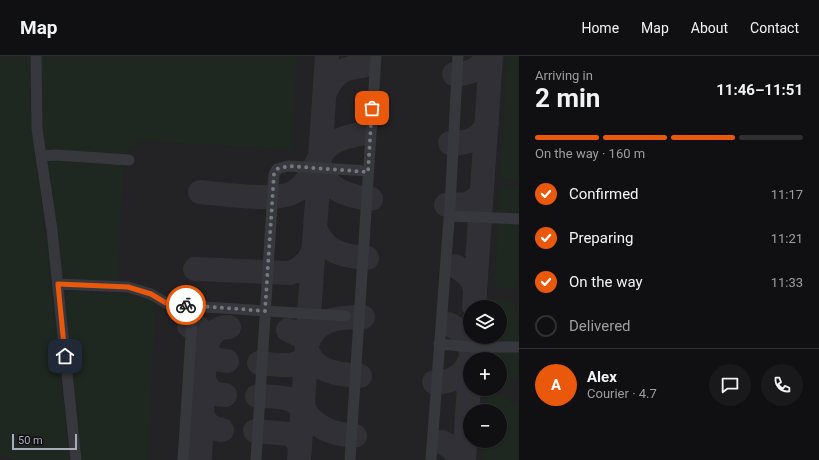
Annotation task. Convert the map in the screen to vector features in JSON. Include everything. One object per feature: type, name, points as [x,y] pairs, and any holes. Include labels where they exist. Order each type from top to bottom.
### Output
[{"type":"lane","points":[[36,56],[37,119],[58,284],[76,460]]},
{"type":"lane","points":[[350,460],[376,56]]},
{"type":"lane","points":[[431,460],[450,216],[458,56]]},
{"type":"lane","points":[[41,156],[56,155],[129,160]]},
{"type":"lane","points":[[256,460],[274,174],[277,169],[288,166],[368,172]]},
{"type":"lane","points":[[450,216],[519,219]]},
{"type":"lane","points":[[58,284],[128,287],[151,294],[166,303],[345,316]]},
{"type":"lane","points":[[183,460],[193,306]]},
{"type":"lane","points":[[439,344],[472,347],[519,347]]},
{"type":"shaded area","points":[[0,56],[519,56],[519,460],[0,460]]},
{"type":"shaded area","points":[[0,56],[30,56],[30,97],[70,460],[16,460],[0,455]]},
{"type":"shaded area","points":[[40,56],[297,56],[292,150],[140,141],[124,154],[54,151],[47,147],[43,136]]},
{"type":"shaded area","points":[[507,56],[519,56],[519,180],[500,179]]},
{"type":"shaded area","points":[[53,160],[122,165],[124,168],[118,283],[70,279],[61,273],[47,166]]},
{"type":"shaded area","points":[[500,187],[519,187],[519,214],[498,214]]},
{"type":"shaded area","points":[[498,222],[519,222],[519,283],[516,283],[516,289],[494,288]]},
{"type":"shaded area","points":[[74,291],[150,298],[154,304],[156,312],[148,460],[81,460],[65,300],[68,292]]},
{"type":"shaded area","points":[[494,297],[502,297],[515,303],[515,308],[519,308],[519,343],[507,343],[507,300],[494,300]]},
{"type":"shaded area","points":[[507,352],[519,352],[519,379],[511,379],[509,388],[507,388]]},
{"type":"shaded area","points":[[487,396],[505,396],[511,403],[519,404],[519,460],[483,460],[484,448],[507,448],[507,404],[486,404]]},
{"type":"taxiway","points":[[299,460],[327,56]]},
{"type":"taxiway","points":[[454,74],[470,72],[482,64],[490,56]]},
{"type":"taxiway","points":[[474,300],[491,56]]},
{"type":"taxiway","points":[[325,93],[335,76],[344,70],[363,66]]},
{"type":"taxiway","points":[[450,143],[462,143],[472,140],[481,133],[487,123]]},
{"type":"taxiway","points":[[200,192],[260,197],[283,196],[292,193],[298,190],[306,181],[326,148],[340,140],[361,134]]},
{"type":"taxiway","points":[[319,169],[328,182],[340,191],[371,199]]},
{"type":"taxiway","points":[[446,205],[468,204],[481,195],[482,188]]},
{"type":"taxiway","points":[[315,228],[324,243],[336,252],[350,256],[367,258]]},
{"type":"taxiway","points":[[195,269],[290,273],[299,269],[306,263],[313,251],[314,246]]},
{"type":"taxiway","points":[[455,266],[470,277],[474,285],[475,294]]},
{"type":"taxiway","points":[[307,345],[311,336],[322,324],[337,319],[363,317]]},
{"type":"taxiway","points":[[449,324],[464,333],[471,352]]},
{"type":"taxiway","points":[[189,326],[199,328],[206,338],[200,460]]},
{"type":"taxiway","points":[[206,346],[214,332],[221,328],[229,327]]},
{"type":"taxiway","points":[[288,330],[303,337],[311,359],[322,368],[345,375],[360,376]]},
{"type":"taxiway","points":[[199,358],[203,356],[206,350],[214,359],[227,361]]},
{"type":"taxiway","points":[[259,363],[292,365],[298,363],[306,354]]},
{"type":"taxiway","points":[[434,382],[451,380],[463,371]]},
{"type":"taxiway","points":[[204,381],[213,392],[225,395]]},
{"type":"taxiway","points":[[257,396],[278,397],[292,400],[301,409],[302,416]]},
{"type":"taxiway","points":[[464,460],[468,396]]},
{"type":"taxiway","points":[[303,407],[312,420],[324,429],[339,434],[355,436]]},
{"type":"taxiway","points":[[202,414],[205,421],[222,430]]},
{"type":"taxiway","points":[[255,431],[289,434],[298,441],[300,450]]},
{"type":"taxiway","points":[[442,442],[451,447],[461,460]]},
{"type":"way so far","points":[[186,305],[258,309],[265,311],[274,174],[277,169],[282,166],[368,172],[372,108]]},
{"type":"route","points":[[65,356],[58,284],[128,287],[151,294],[166,303],[186,305]]}]
